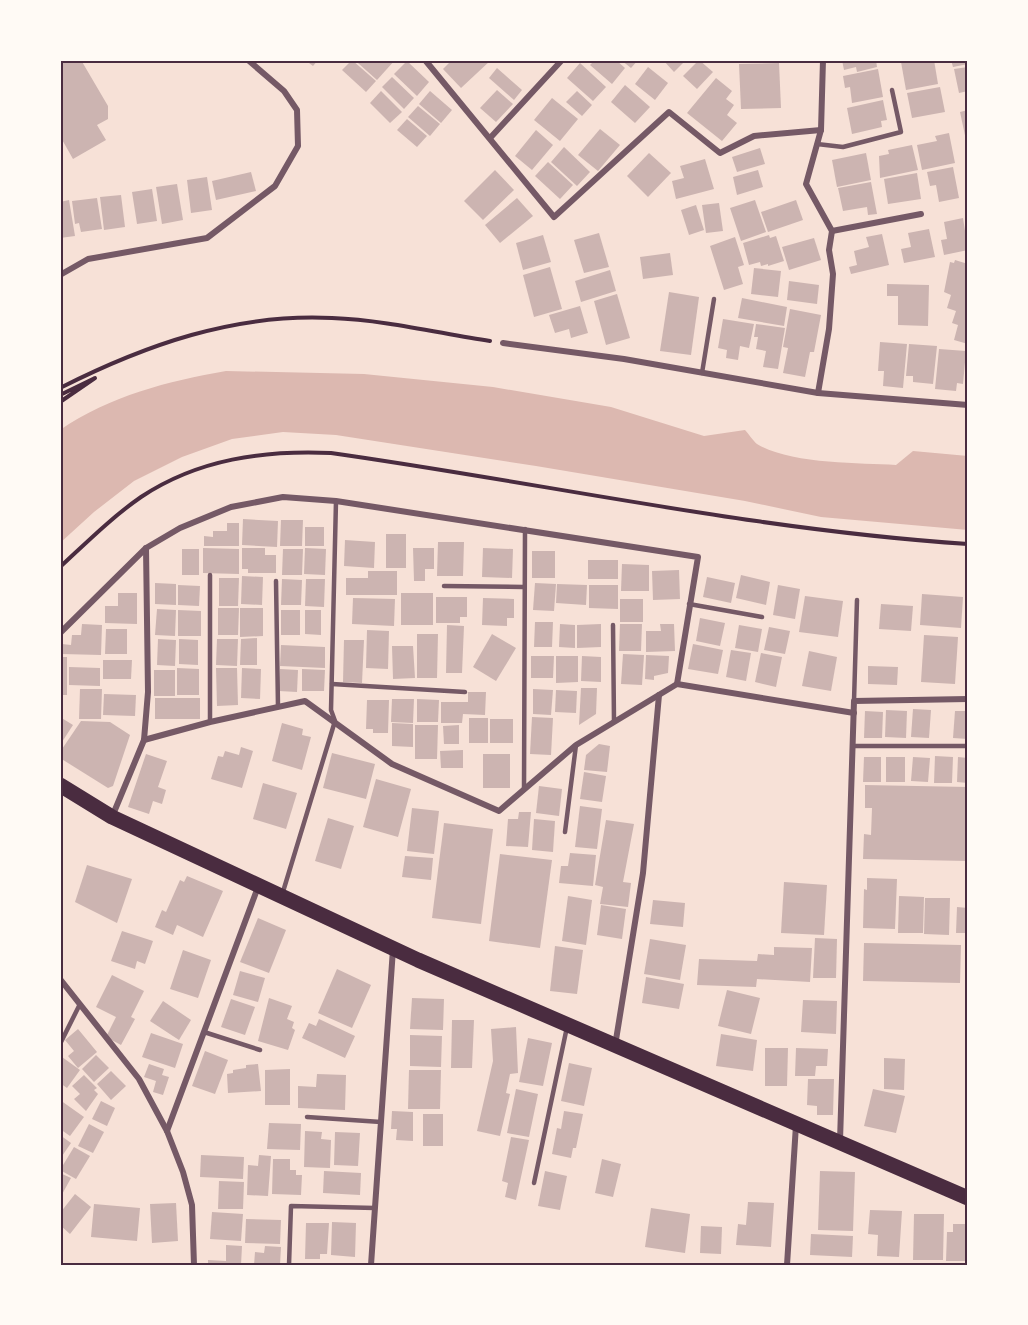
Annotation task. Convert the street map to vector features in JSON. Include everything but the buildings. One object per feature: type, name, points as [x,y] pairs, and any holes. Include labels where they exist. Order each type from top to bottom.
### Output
[{"type":"main road","points":[[60,785],[112,817],[393,948],[968,1198]]},
{"type":"street","points":[[60,274],[88,259],[207,238],[275,186],[298,147],[297,110],[284,91],[248,60]]},
{"type":"street","points":[[425,60],[555,217],[669,112],[720,153],[754,136],[821,130]]},
{"type":"street","points":[[491,137],[562,60]]},
{"type":"street","points":[[818,393],[829,329],[833,274],[829,250],[832,231],[806,184],[821,130],[823,60]]},
{"type":"street","points":[[832,231],[921,214]]},
{"type":"street","points":[[503,343],[818,393],[968,405]]},
{"type":"street","points":[[60,633],[146,548],[180,528],[231,507],[283,497],[336,501],[698,556],[677,684]]},
{"type":"street","points":[[112,817],[144,740],[148,692],[146,548]]},
{"type":"street","points":[[144,740],[210,722],[305,701],[392,764],[499,811],[576,745],[677,684],[854,713]]},
{"type":"street","points":[[615,1046],[643,873],[659,695]]},
{"type":"street","points":[[840,1142],[854,700],[968,699]]},
{"type":"street","points":[[166,1131],[258,886]]},
{"type":"street","points":[[371,1265],[393,948]]},
{"type":"street","points":[[60,979],[79,1006],[139,1079],[166,1131],[183,1172],[192,1204],[194,1265]]},
{"type":"street","points":[[788,1265],[796,1123]]},
{"type":"lane","points":[[817,144],[843,147],[901,132],[892,90]]},
{"type":"lane","points":[[702,373],[714,299]]},
{"type":"lane","points":[[281,897],[335,721],[331,710],[336,501]]},
{"type":"lane","points":[[524,791],[525,529]]},
{"type":"lane","points":[[210,575],[210,722]]},
{"type":"lane","points":[[276,581],[278,707]]},
{"type":"lane","points":[[444,586],[524,587]]},
{"type":"lane","points":[[854,700],[857,600]]},
{"type":"lane","points":[[689,604],[762,617]]},
{"type":"lane","points":[[613,625],[614,722]]},
{"type":"lane","points":[[332,684],[465,692]]},
{"type":"lane","points":[[565,832],[576,745]]},
{"type":"lane","points":[[853,746],[968,746]]},
{"type":"lane","points":[[60,1044],[79,1006]]},
{"type":"lane","points":[[534,1183],[567,1025]]},
{"type":"lane","points":[[204,1032],[261,1050]]},
{"type":"lane","points":[[307,1117],[381,1122]]},
{"type":"lane","points":[[289,1265],[291,1206],[375,1208]]},
{"type":"path","points":[[60,388],[155,346],[212,329],[257,320],[345,319],[503,343]]},
{"type":"path","points":[[60,395],[94,378],[60,402]]},
{"type":"path","points":[[60,567],[141,497],[181,475],[215,462],[303,452],[331,453],[526,482],[835,533],[968,544]]},
{"type":"shaded area","points":[[226,371],[364,374],[493,387],[611,407],[704,436],[745,430],[757,444],[771,451],[805,459],[896,465],[913,451],[968,456],[968,530],[821,517],[745,501],[536,466],[336,435],[283,432],[232,439],[182,457],[134,481],[94,512],[60,543],[60,430],[119,399],[161,385]]}]
